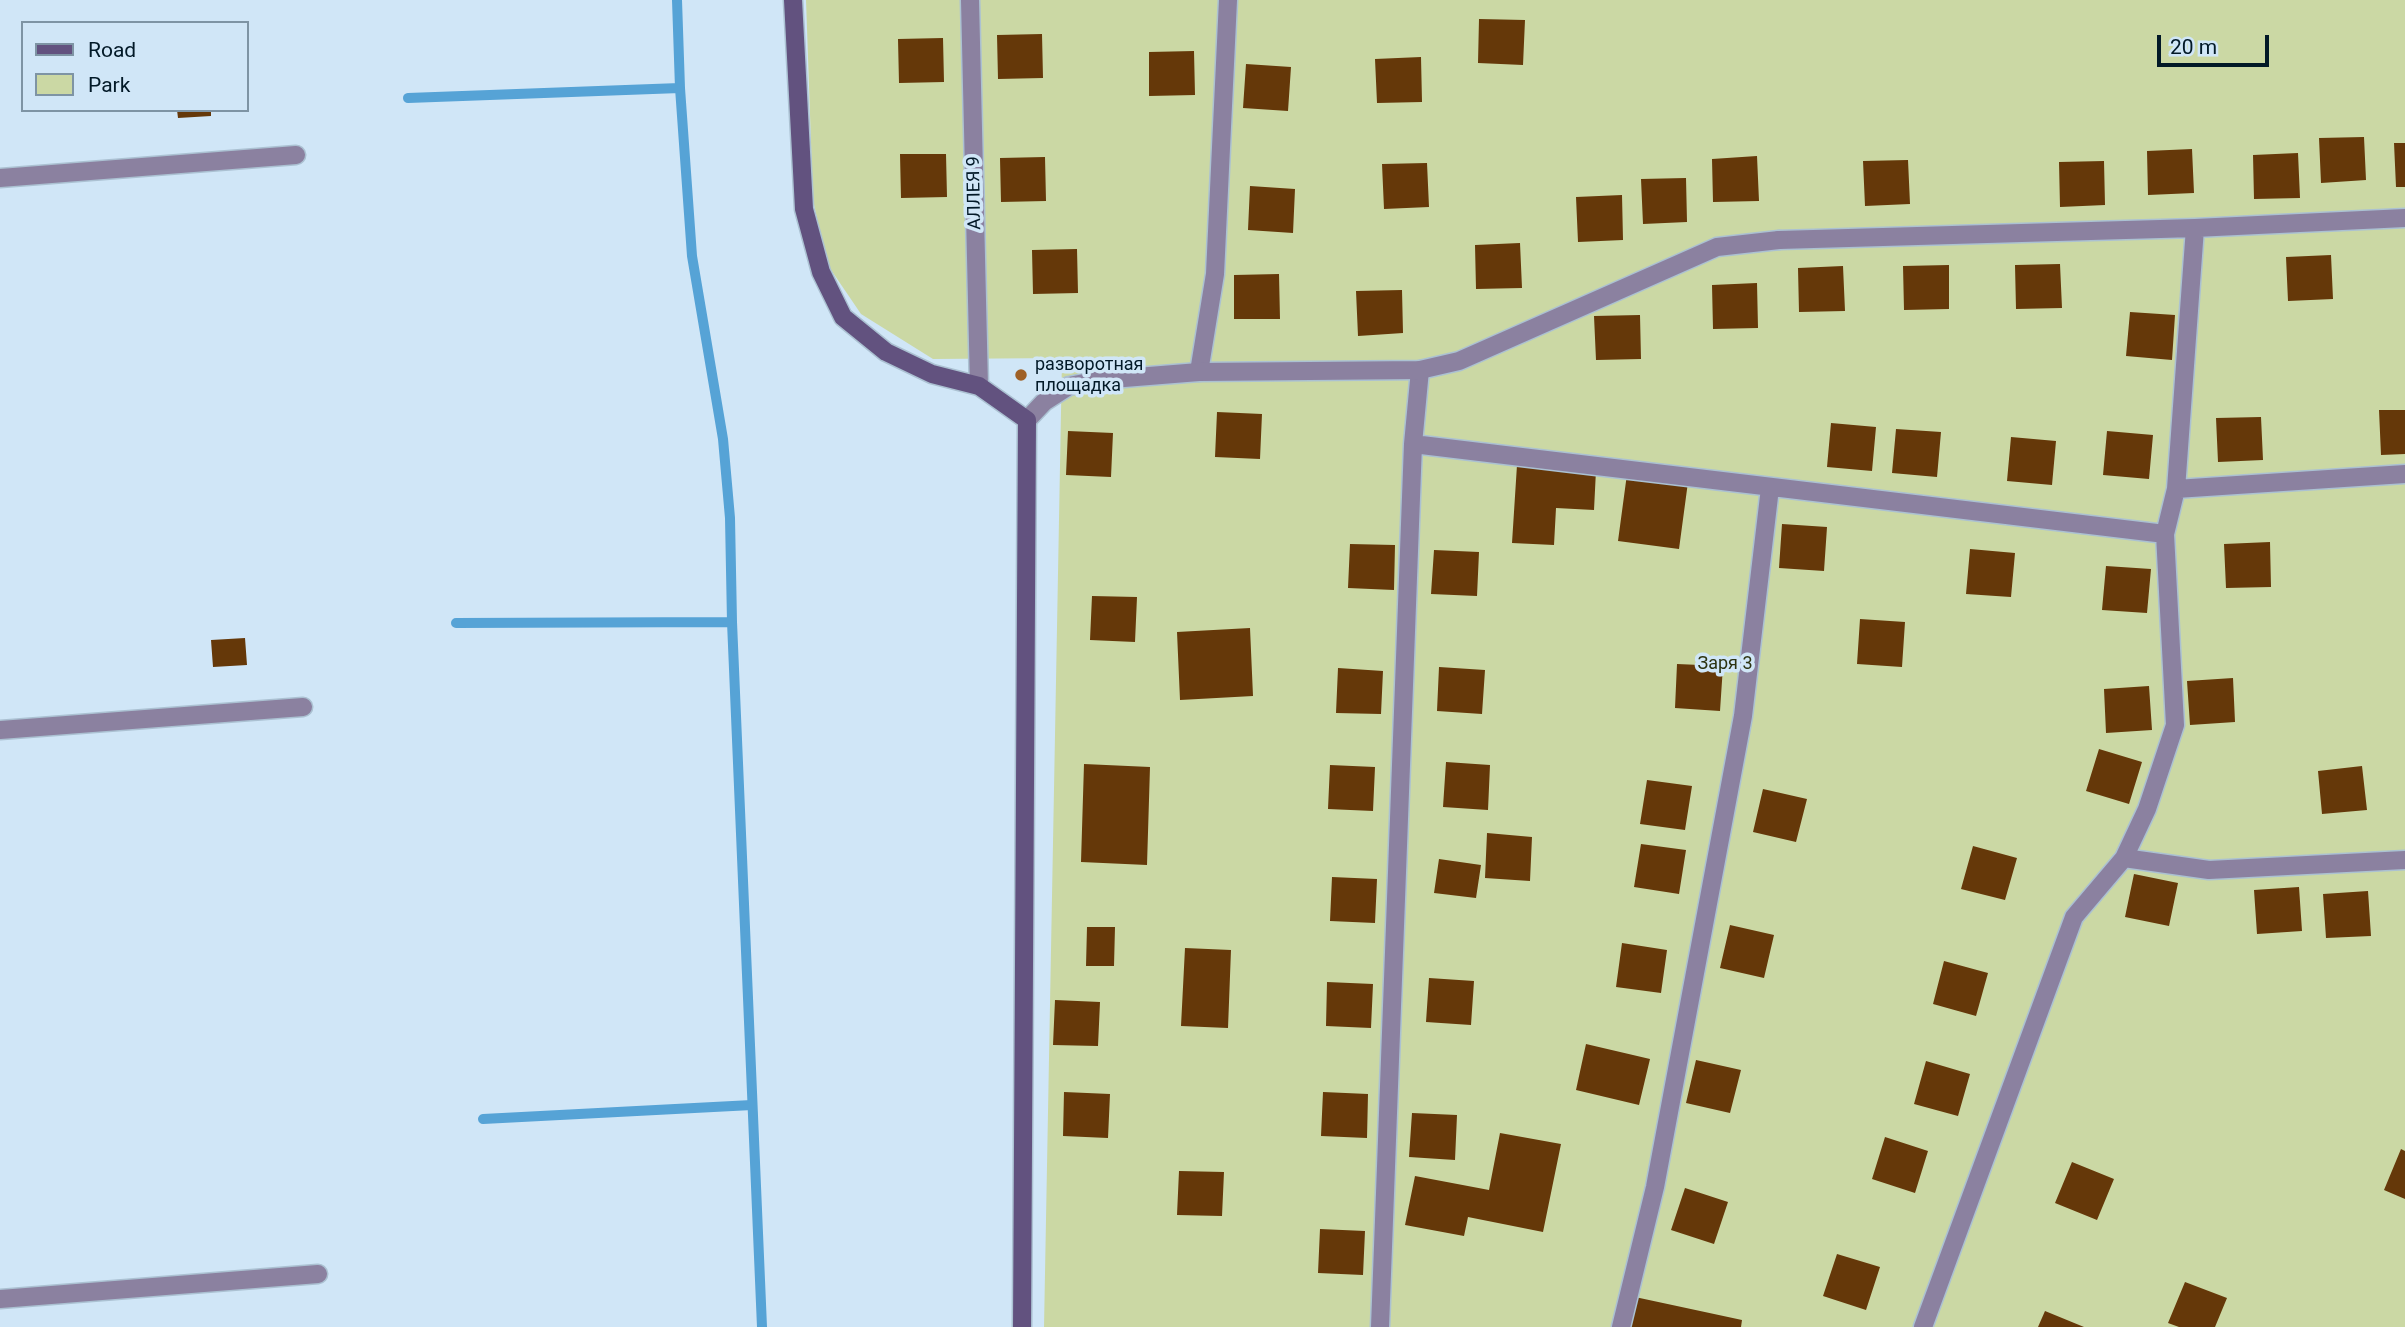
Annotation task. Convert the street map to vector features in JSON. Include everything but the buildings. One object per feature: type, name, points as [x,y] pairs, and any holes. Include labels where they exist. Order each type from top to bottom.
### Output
[{"type":"street","points":[[793,0],[804,209],[821,272],[843,317],[886,352],[932,374],[979,386],[1027,420]]},
{"type":"street","name":"АЛЛЕЯ 9","points":[[970,0],[979,386]]},
{"type":"street","points":[[1199,372],[1215,274],[1228,0]]},
{"type":"street","points":[[0,178],[296,155]]},
{"type":"street","points":[[1022,1327],[1027,420],[1044,402],[1069,386],[1099,380],[1199,372],[1419,370],[1459,361],[1717,247],[1779,240],[2195,228],[2405,218]]},
{"type":"street","points":[[1923,1327],[2074,917],[2124,858],[2147,809],[2175,725],[2165,534],[2176,489],[2195,228]]},
{"type":"street","points":[[1380,1327],[1413,444],[1419,370]]},
{"type":"street","points":[[1413,444],[2165,534]]},
{"type":"street","points":[[2176,489],[2405,474]]},
{"type":"street","points":[[1621,1327],[1655,1187],[1743,716],[1770,488]]},
{"type":"street","points":[[0,730],[303,707]]},
{"type":"street","points":[[2124,858],[2209,870],[2405,860]]},
{"type":"street","points":[[0,1299],[318,1274]]},
{"type":"green space","name":"Заря 3","points":[[806,0],[2405,0],[2405,1327],[1044,1327],[1062,358],[933,359],[861,314],[827,264],[813,200]]},
{"type":"waterway","points":[[677,0],[680,88],[692,256],[723,439],[730,518],[732,622],[762,1327]]},
{"type":"waterway","points":[[408,98],[680,88]]},
{"type":"waterway","points":[[456,623],[732,622]]},
{"type":"waterway","points":[[483,1119],[752,1105]]},
{"type":"place","name":"разворотная площадка","points":[[1021,375]]}]
